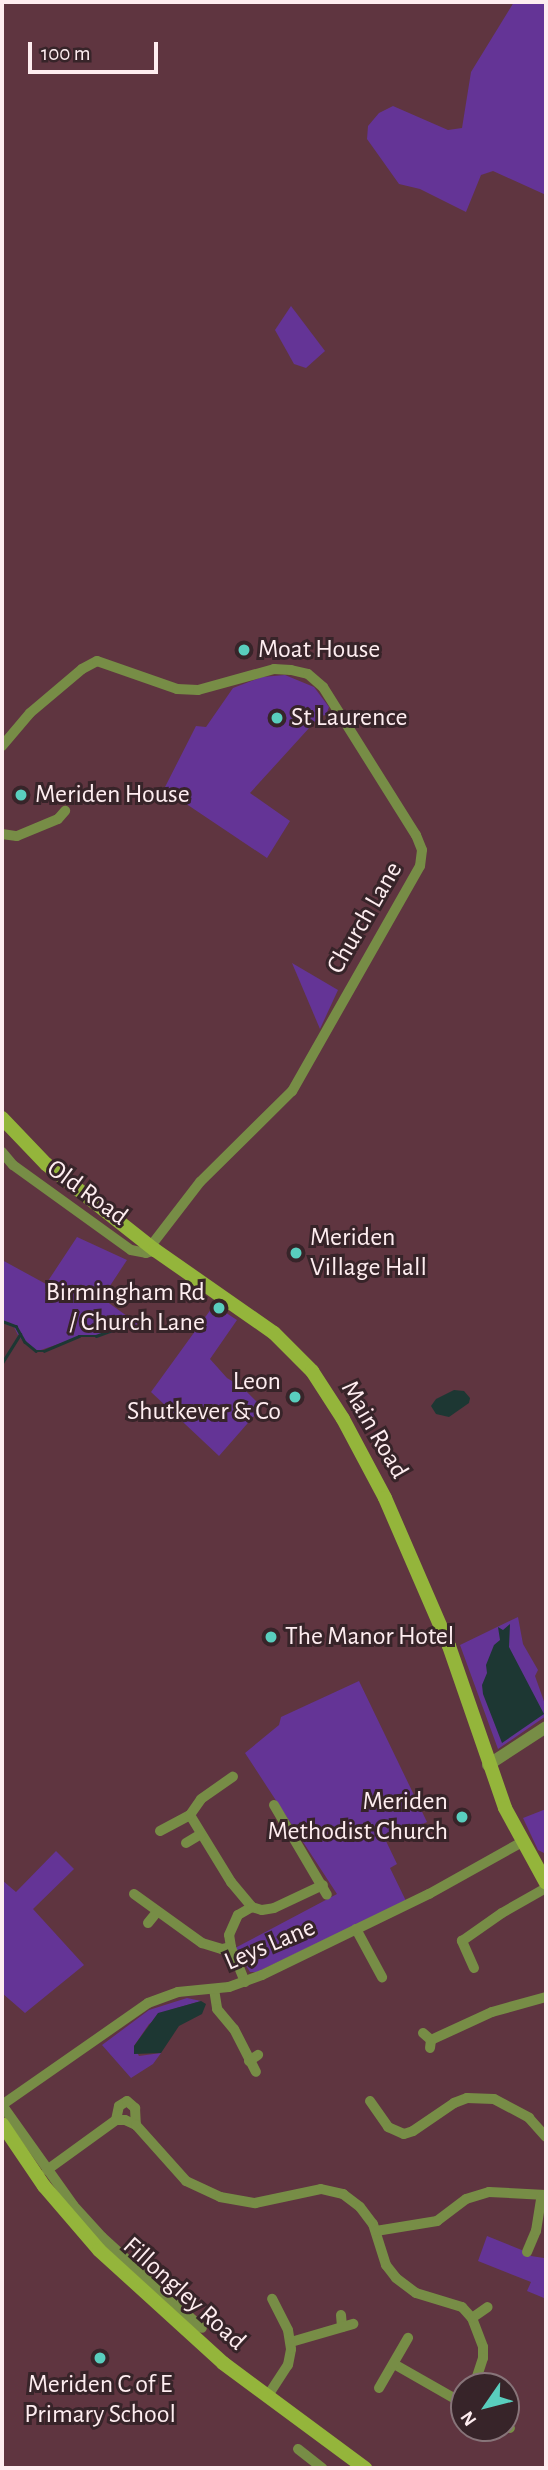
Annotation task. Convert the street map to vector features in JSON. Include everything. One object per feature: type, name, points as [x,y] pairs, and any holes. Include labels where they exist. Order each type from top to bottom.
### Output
[{"type":"main road","name":"Main Road","points":[[2,1118],[46,1164],[152,1248],[274,1333],[312,1371],[380,1486],[436,1615],[462,1683],[488,1765],[522,1842],[546,1885]]},
{"type":"main road","name":"Fillongley Road","points":[[2,2124],[44,2186],[90,2242],[189,2333],[267,2398],[365,2468]]},
{"type":"street","name":"Church Lane","points":[[2,746],[30,713],[82,669],[97,661],[177,690],[198,690],[274,669],[308,674],[323,687],[416,835],[422,850],[420,866],[292,1091],[200,1182],[152,1248]]},
{"type":"street","points":[[2,834],[17,836],[58,819],[65,811]]},
{"type":"street","name":"Old Road","points":[[2,1152],[13,1165],[131,1250],[146,1253],[152,1248]]},
{"type":"street","points":[[488,1765],[546,1727]]},
{"type":"street","points":[[160,1831],[190,1815],[201,1798],[233,1777]]},
{"type":"street","points":[[190,1815],[231,1882],[252,1907],[262,1910],[325,1890],[274,1805]]},
{"type":"street","points":[[186,1843],[201,1834]]},
{"type":"street","name":"Leys Lane","points":[[2,2105],[148,2003],[178,1992],[215,1989],[245,1982],[429,1894],[522,1842]]},
{"type":"street","points":[[474,1968],[462,1941],[546,1885]]},
{"type":"street","points":[[134,1894],[202,1943],[222,1949],[231,1947]]},
{"type":"street","points":[[245,1982],[229,1935],[238,1914],[252,1907]]},
{"type":"street","points":[[148,1923],[157,1912]]},
{"type":"street","points":[[356,1929],[383,1977]]},
{"type":"street","points":[[215,1989],[215,2004],[254,2058],[256,2072]]},
{"type":"street","points":[[428,2040],[492,2012],[546,1997]]},
{"type":"street","points":[[370,2100],[388,2127],[404,2134],[413,2131],[454,2103],[481,2097],[494,2099],[529,2118],[546,2137]]},
{"type":"street","points":[[116,2120],[119,2106],[127,2101],[135,2108],[136,2125]]},
{"type":"street","name":"Fillongley Road","points":[[2,2105],[47,2170],[102,2237],[202,2328]]},
{"type":"street","points":[[47,2170],[116,2120],[131,2121],[174,2171],[203,2191],[237,2202],[255,2203],[308,2190],[329,2190],[352,2199],[376,2231],[386,2265],[402,2285],[416,2293],[463,2307],[472,2318],[483,2347],[478,2372]]},
{"type":"street","points":[[376,2231],[437,2221],[466,2199],[489,2192],[544,2195],[536,2231],[527,2252]]},
{"type":"street","points":[[267,2398],[288,2365],[291,2342],[284,2319],[272,2299]]},
{"type":"street","points":[[472,2318],[488,2307]]},
{"type":"street","points":[[341,2315],[342,2328]]},
{"type":"street","points":[[291,2342],[353,2324]]},
{"type":"street","points":[[379,2388],[408,2338]]},
{"type":"street","points":[[394,2364],[450,2395]]},
{"type":"street","points":[[298,2449],[322,2468]]},
{"type":"shaded area","points":[[514,2],[546,2],[546,195],[493,171],[481,175],[466,212],[420,189],[399,184],[367,139],[368,126],[379,113],[393,106],[448,130],[462,128],[471,72]]},
{"type":"shaded area","points":[[291,306],[325,351],[306,368],[294,364],[275,330]]},
{"type":"shaded area","points":[[285,675],[314,687],[329,707],[326,715],[320,716],[250,793],[290,821],[267,858],[164,789],[196,726],[206,727],[233,688],[262,677]]},
{"type":"shaded area","points":[[292,963],[338,990],[320,1029]]},
{"type":"shaded area","points":[[77,1237],[127,1260],[102,1298],[138,1324],[97,1337],[79,1337],[35,1352],[19,1337],[14,1327],[2,1323],[2,1260],[46,1284]]},
{"type":"shaded area","points":[[214,1305],[237,1320],[210,1359],[227,1378],[242,1387],[262,1407],[219,1456],[151,1392]]},
{"type":"shaded area","points":[[454,1390],[464,1391],[470,1398],[469,1403],[449,1417],[436,1414],[431,1406],[436,1399]]},
{"type":"shaded area","points":[[518,1617],[523,1644],[538,1670],[535,1676],[546,1707],[546,1716],[498,1749],[460,1645]]},
{"type":"shaded area","points":[[510,1624],[509,1647],[544,1714],[502,1743],[482,1685],[494,1645],[500,1640],[498,1627],[503,1630]]},
{"type":"shaded area","points":[[359,1681],[427,1822],[386,1841],[397,1864],[390,1868],[406,1901],[257,1972],[250,1972],[235,1948],[337,1894],[245,1753],[279,1725],[281,1717]]},
{"type":"shaded area","points":[[546,1809],[546,1854],[538,1850],[523,1818]]},
{"type":"shaded area","points":[[56,1851],[74,1869],[33,1909],[84,1965],[25,2013],[2,1993],[2,1880],[16,1892]]},
{"type":"shaded area","points":[[187,1998],[201,2001],[170,2010],[149,2024],[134,2046],[139,2056],[161,2053],[153,2064],[131,2078],[102,2045],[149,2010]]},
{"type":"shaded area","points":[[201,2001],[206,2004],[202,2014],[179,2026],[161,2053],[134,2054],[134,2046],[158,2013]]},
{"type":"shaded area","points":[[487,2236],[531,2256],[544,2258],[544,2298],[527,2291],[531,2282],[478,2261]]},
{"type":"waterway","points":[[2,1321],[16,1326],[25,1342],[36,1351],[44,1351],[79,1336],[96,1336],[115,1329]]},
{"type":"waterway","points":[[2,1363],[20,1334]]},
{"type":"place","name":"Moat House","points":[[244,650]]},
{"type":"place","name":"St Laurence","points":[[277,718]]},
{"type":"place","name":"Meriden House","points":[[21,795]]},
{"type":"place","name":"Meriden Village Hall","points":[[296,1253]]},
{"type":"place","name":"Birmingham Rd / Church Lane","points":[[219,1308]]},
{"type":"place","name":"Leon Shutkever & Co","points":[[295,1397]]},
{"type":"place","name":"The Manor Hotel","points":[[271,1637]]},
{"type":"place","name":"Meriden Methodist Church","points":[[462,1817]]},
{"type":"place","name":"Meriden C of E Primary School","points":[[100,2358]]}]
